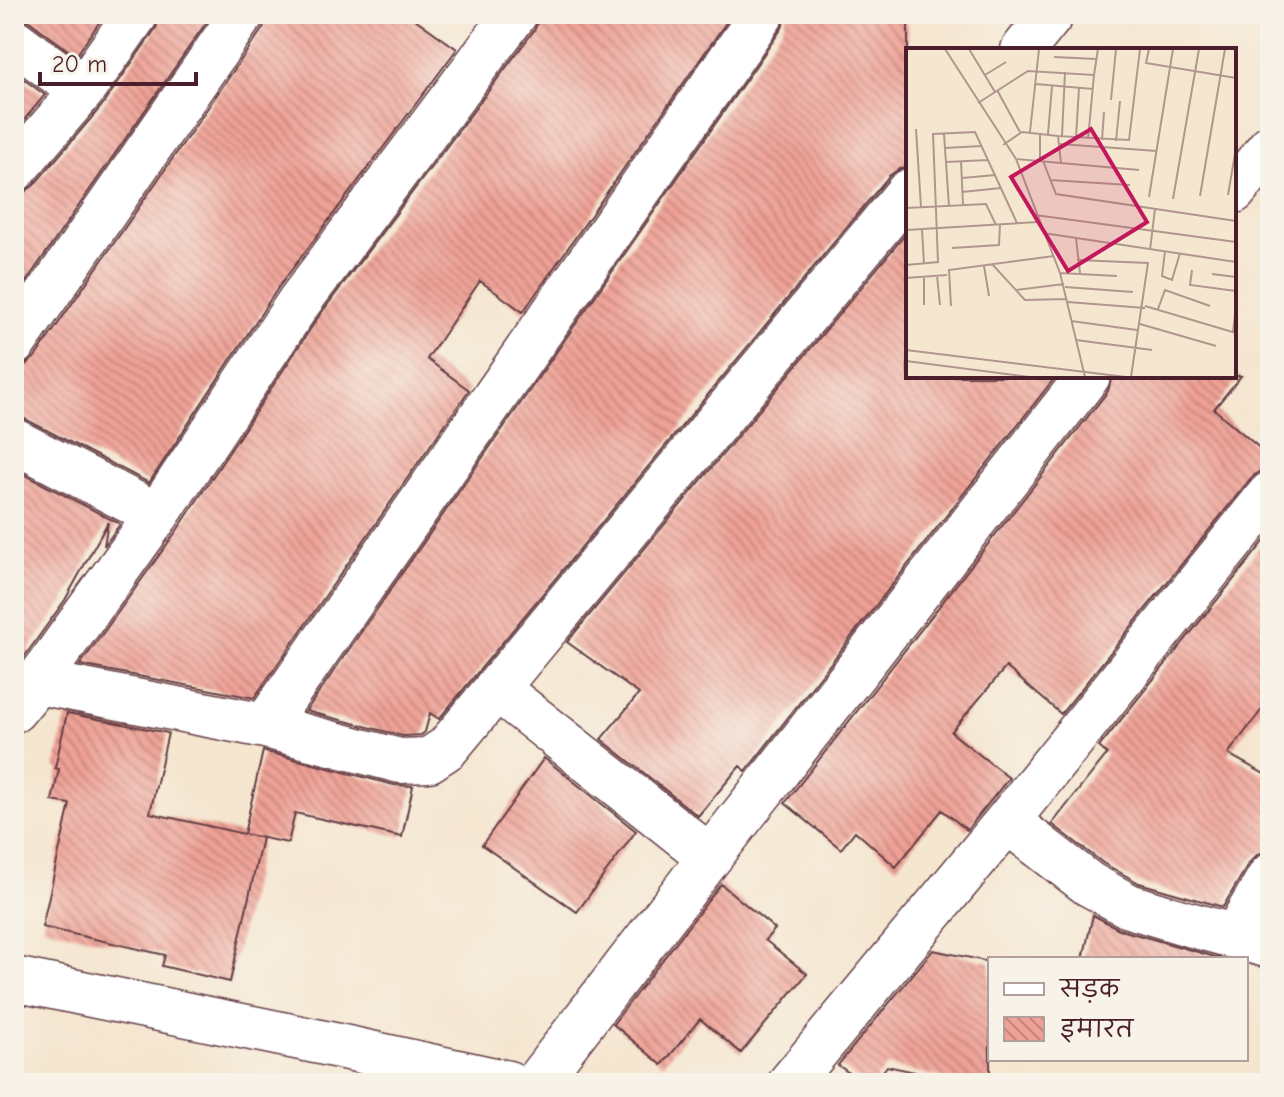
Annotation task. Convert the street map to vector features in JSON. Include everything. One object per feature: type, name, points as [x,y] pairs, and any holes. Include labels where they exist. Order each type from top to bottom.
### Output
[{"type":"street","points":[[14,170],[82,91],[136,14]]},
{"type":"street","points":[[14,343],[242,14]]},
{"type":"street","points":[[20,701],[157,515],[299,302],[515,14]]},
{"type":"street","points":[[265,726],[762,14]]},
{"type":"street","points":[[1025,48],[1052,14]]},
{"type":"street","points":[[14,41],[82,91]]},
{"type":"street","points":[[1236,189],[1270,147]]},
{"type":"street","points":[[20,701],[265,726],[400,761],[429,760],[447,748],[906,194]]},
{"type":"street","points":[[536,1083],[1086,378]]},
{"type":"street","points":[[14,441],[157,515]]},
{"type":"street","points":[[790,1083],[1007,821],[1270,494]]},
{"type":"street","points":[[496,688],[710,857]]},
{"type":"street","points":[[1007,821],[1089,884],[1129,906],[1252,941],[1270,876]]},
{"type":"street","points":[[14,979],[508,1083]]},
{"type":"building","points":[[14,14],[105,14],[76,56],[29,21]]},
{"type":"building","points":[[161,14],[212,14],[14,299],[14,194],[23,193],[33,186],[101,107],[156,28]]},
{"type":"building","points":[[267,14],[408,14],[457,49],[278,288],[149,483],[14,416],[14,368],[25,365],[35,357],[263,28]]},
{"type":"building","points":[[540,14],[732,14],[523,312],[480,281],[427,359],[469,390],[254,698],[80,665],[178,529],[319,316],[535,29]]},
{"type":"building","points":[[787,14],[908,14],[906,168],[889,176],[439,719],[430,713],[425,732],[403,736],[306,711],[782,28]]},
{"type":"building","points":[[14,72],[45,95],[14,132]]},
{"type":"building","points":[[906,233],[906,378],[1054,378],[746,771],[740,766],[698,816],[601,739],[639,694],[567,642]]},
{"type":"building","points":[[1241,376],[1214,409],[1270,457],[1270,470],[1260,471],[1251,478],[1061,714],[1006,667],[951,732],[1009,778],[967,830],[942,810],[896,867],[855,831],[841,849],[785,803],[1108,391],[1111,378]]},
{"type":"building","points":[[14,469],[120,524],[104,546],[108,522],[65,600],[14,671]]},
{"type":"building","points":[[1270,534],[1270,699],[1228,754],[1270,777],[1270,851],[1258,854],[1249,863],[1223,907],[1139,883],[1103,863],[1052,824],[1107,754],[1099,747]]},
{"type":"building","points":[[67,713],[168,733],[150,813],[262,838],[230,982],[162,966],[165,955],[42,927],[70,804],[52,801],[59,769],[55,768]]},
{"type":"building","points":[[263,751],[394,785],[413,786],[402,837],[295,813],[288,843],[244,834]]},
{"type":"building","points":[[544,758],[636,831],[577,912],[482,845]]},
{"type":"building","points":[[721,884],[775,929],[765,940],[807,974],[741,1053],[700,1019],[662,1065],[613,1024]]},
{"type":"building","points":[[1093,915],[1121,930],[1215,957],[1083,957]]},
{"type":"building","points":[[933,950],[988,962],[990,1083],[967,1083],[887,1066],[874,1083],[863,1083],[838,1065]]}]
